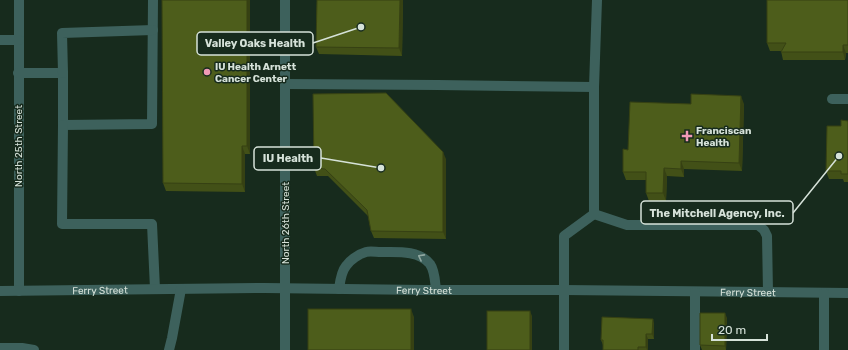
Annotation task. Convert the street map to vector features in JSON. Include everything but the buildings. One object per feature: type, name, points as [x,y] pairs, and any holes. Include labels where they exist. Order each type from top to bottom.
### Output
[{"type":"street","name":"North 25th Street","points":[[18,0],[19,291]]},
{"type":"street","points":[[63,124],[152,124],[153,0]]},
{"type":"street","name":"North 26th Street","points":[[285,0],[285,350]]},
{"type":"street","points":[[594,214],[594,87],[597,0]]},
{"type":"street","points":[[152,30],[62,33],[62,224],[152,224],[155,289]]},
{"type":"street","points":[[0,40],[19,40]]},
{"type":"street","points":[[18,73],[62,73]]},
{"type":"street","points":[[285,84],[594,87]]},
{"type":"street","points":[[832,99],[848,99]]},
{"type":"street","points":[[564,350],[564,236],[594,214]]},
{"type":"street","points":[[594,214],[627,225],[758,225],[764,230],[767,236],[768,292]]},
{"type":"street","points":[[339,289],[343,269],[357,256],[366,252],[402,252],[414,254],[426,259],[431,265],[435,276],[436,290]]},
{"type":"street","points":[[169,350],[181,289]]},
{"type":"street","name":"Ferry Street","points":[[0,291],[339,289],[848,293]]},
{"type":"street","points":[[695,350],[696,292]]},
{"type":"street","points":[[824,293],[824,350]]},
{"type":"street","points":[[0,348],[22,348],[34,350]]},
{"type":"place","name":"Valley Oaks Health","points":[[361,27]]},
{"type":"place","name":"IU Health Arnett Cancer Center","points":[[207,72]]},
{"type":"place","name":"Franciscan Health","points":[[687,136]]},
{"type":"place","name":"The Mitchell Agency, Inc.","points":[[839,156]]},
{"type":"place","name":"IU Health","points":[[381,168]]}]
